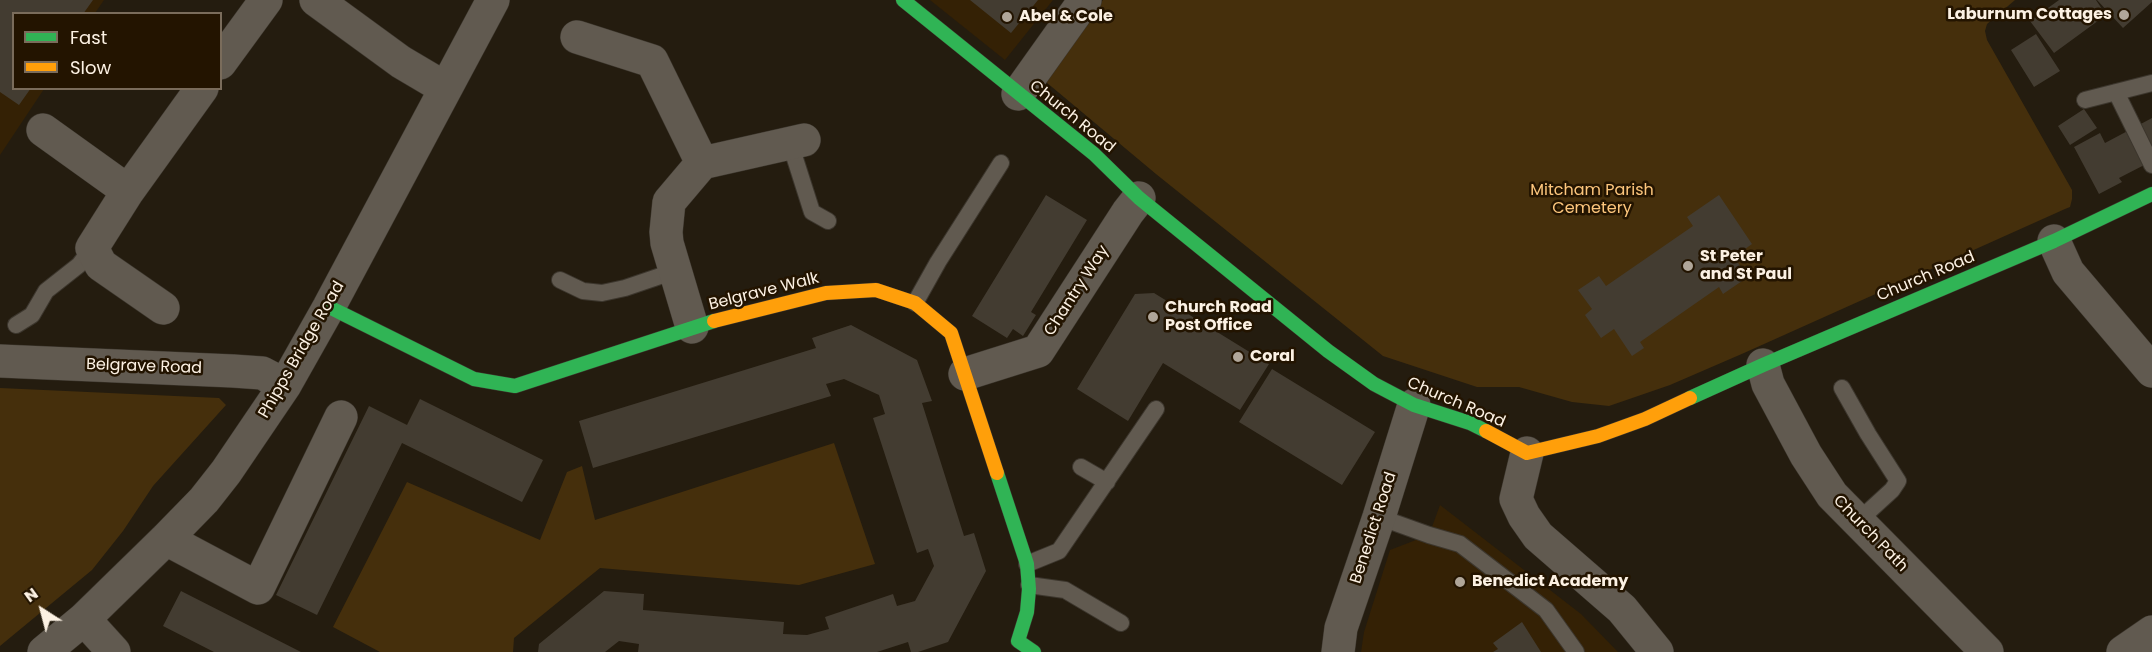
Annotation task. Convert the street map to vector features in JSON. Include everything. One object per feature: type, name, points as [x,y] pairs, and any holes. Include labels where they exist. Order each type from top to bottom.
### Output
[{"type":"street","points":[[222,60],[266,0]]},
{"type":"street","points":[[316,0],[401,62],[445,88]]},
{"type":"street","name":"Phipps Bridge Road","points":[[44,652],[84,619],[166,539],[204,500],[226,472],[285,385],[493,0]]},
{"type":"street","name":"Church Road","points":[[903,0],[1094,154],[1139,198],[1328,351],[1374,384],[1414,405],[1470,423],[1527,453],[1625,428],[1763,365],[2054,241],[2152,194]]},
{"type":"street","points":[[1018,94],[1084,0]]},
{"type":"street","points":[[577,37],[652,61],[702,163]]},
{"type":"street","points":[[163,308],[101,264],[92,248],[128,191],[201,90]]},
{"type":"street","points":[[43,130],[128,191]]},
{"type":"street","points":[[692,327],[667,243],[669,201],[702,163],[797,141]]},
{"type":"street","name":"Chantry Way","points":[[965,374],[1038,351],[1139,198]]},
{"type":"street","points":[[2054,241],[2068,272],[2152,371]]},
{"type":"street","name":"Belgrave Walk","points":[[329,307],[474,379],[515,386],[692,327],[826,292],[876,290],[915,303],[951,333],[1027,564],[1029,585],[1021,648]]},
{"type":"street","name":"Belgrave Road","points":[[0,361],[233,371],[262,374],[285,385]]},
{"type":"street","name":"Church Path","points":[[1763,365],[1768,384],[1806,455],[1832,495],[1987,652]]},
{"type":"street","name":"Benedict Road","points":[[1338,652],[1341,628],[1380,517],[1414,405]]},
{"type":"street","points":[[166,539],[258,588],[341,417]]},
{"type":"street","points":[[1527,453],[1516,499],[1524,516],[1538,536],[1622,609],[1657,652]]},
{"type":"street","points":[[84,619],[114,652]]},
{"type":"street","points":[[2123,652],[2152,632]]},
{"type":"lane","points":[[2085,100],[2152,83]]},
{"type":"lane","points":[[2116,92],[2152,165]]},
{"type":"lane","points":[[797,141],[812,212],[828,221]]},
{"type":"lane","points":[[915,303],[1000,163]]},
{"type":"lane","points":[[16,325],[32,315],[46,291],[79,264],[92,248]]},
{"type":"lane","points":[[560,280],[584,291],[602,293],[625,288],[675,271]]},
{"type":"lane","points":[[1842,388],[1898,482],[1857,522]]},
{"type":"lane","points":[[1027,564],[1059,551],[1156,409]]},
{"type":"lane","points":[[1082,467],[1107,482]]},
{"type":"lane","points":[[1380,517],[1460,544],[1545,610],[1576,652]]},
{"type":"lane","points":[[1029,585],[1065,590],[1121,623]]},
{"type":"shaded area","points":[[0,0],[104,0],[96,12],[12,12],[12,90],[43,90],[0,155]]},
{"type":"shaded area","points":[[930,0],[1053,0],[1005,60]]},
{"type":"shaded area","name":"Benedict Academy","points":[[1440,505],[1581,614],[1618,652],[1361,652],[1364,632],[1390,550],[1429,535]]},
{"type":"green space","name":"Mitcham Parish Cemetery","points":[[1103,0],[2015,0],[1987,24],[1985,31],[1987,40],[2072,190],[2072,199],[2070,207],[1744,353],[1670,385],[1609,406],[1572,402],[1519,387],[1477,387],[1383,356],[1156,174],[1046,82]]},
{"type":"green space","points":[[0,388],[219,398],[226,405],[153,486],[123,531],[92,570],[0,646]]},
{"type":"green space","points":[[834,443],[875,564],[799,585],[600,568],[514,638],[513,652],[380,652],[333,627],[407,482],[540,540],[567,472],[582,466],[595,520]]},
{"type":"building","points":[[0,0],[93,0],[84,12],[12,12],[12,90],[30,90],[19,105],[0,92]]},
{"type":"building","name":"Abel & Cole","points":[[970,0],[1038,0],[1011,33]]},
{"type":"building","points":[[2059,0],[2096,0],[2106,15],[2054,53],[2030,21]]},
{"type":"building","name":"Laburnum Cottages","points":[[2097,0],[2152,0],[2152,2],[2123,28]]},
{"type":"building","points":[[2036,34],[2060,71],[2034,87],[2011,50]]},
{"type":"building","points":[[2084,109],[2097,128],[2070,145],[2058,126]]},
{"type":"building","points":[[2152,118],[2152,161],[2119,178],[2122,182],[2099,194],[2074,147],[2100,133],[2105,143]]},
{"type":"building","points":[[1046,195],[1087,220],[1031,312],[1036,315],[1023,336],[1013,329],[1007,338],[972,316]]},
{"type":"building","name":"St Peter and St Paul","points":[[1719,195],[1752,244],[1734,257],[1748,277],[1723,294],[1719,287],[1640,342],[1644,348],[1632,356],[1614,329],[1601,338],[1585,315],[1592,309],[1578,290],[1599,276],[1606,286],[1693,226],[1687,217]]},
{"type":"building","points":[[1154,293],[1269,364],[1240,410],[1163,363],[1128,421],[1077,389],[1135,294]]},
{"type":"building","points":[[851,325],[917,360],[932,401],[922,403],[964,536],[974,533],[986,571],[948,642],[918,652],[911,652],[908,642],[877,652],[638,652],[639,644],[619,641],[605,652],[538,652],[539,644],[604,591],[644,594],[643,610],[784,622],[783,634],[807,635],[829,629],[825,617],[893,594],[897,606],[915,601],[934,566],[928,549],[917,553],[873,418],[885,414],[879,395],[844,379],[826,384],[831,396],[593,468],[579,421],[816,348],[812,338]]},
{"type":"building","points":[[1272,369],[1375,432],[1342,485],[1239,422]]},
{"type":"building","points":[[420,399],[543,460],[522,502],[402,443],[317,615],[276,595],[369,406],[407,425]]},
{"type":"building","points":[[181,591],[301,652],[214,652],[163,626]]},
{"type":"building","points":[[1522,622],[1541,652],[1493,652],[1498,649],[1493,643]]},
{"type":"traffic: fast","points":[[903,0],[1094,154],[1139,198],[1328,351],[1374,384],[1414,405],[1470,423],[1486,431]]},
{"type":"traffic: fast","points":[[1690,398],[2054,241],[2152,194]]},
{"type":"traffic: fast","points":[[329,307],[474,379],[515,386],[714,321]]},
{"type":"traffic: fast","points":[[997,473],[1027,564],[1029,589],[1027,612],[1018,641],[1034,652]]},
{"type":"traffic: slow","points":[[714,321],[826,293],[876,290],[915,303],[951,333],[997,473]]},
{"type":"traffic: slow","points":[[1486,431],[1527,453],[1598,436],[1645,419],[1690,398]]},
{"type":"place","name":"Laburnum Cottages","points":[[2124,15]]},
{"type":"place","name":"Abel & Cole","points":[[1007,17]]},
{"type":"place","name":"St Peter and St Paul","points":[[1688,266]]},
{"type":"place","name":"Church Road Post Office","points":[[1153,317]]},
{"type":"place","name":"Coral","points":[[1238,357]]},
{"type":"place","name":"Benedict Academy","points":[[1460,582]]}]
